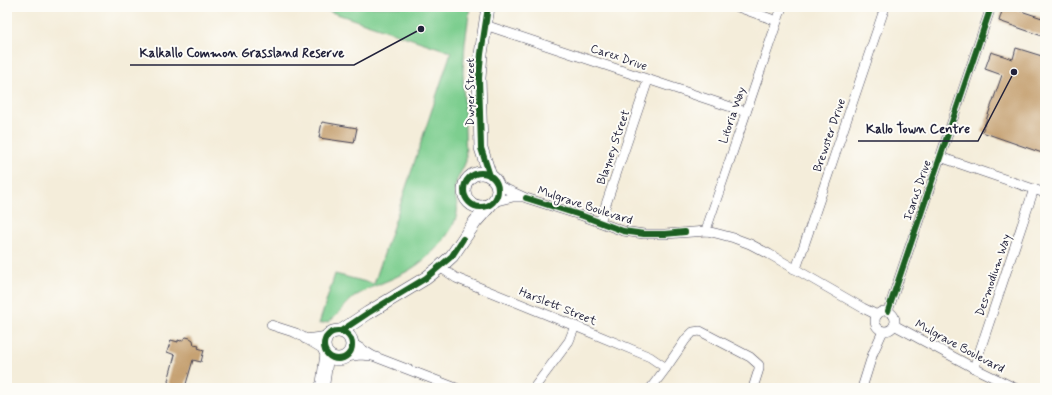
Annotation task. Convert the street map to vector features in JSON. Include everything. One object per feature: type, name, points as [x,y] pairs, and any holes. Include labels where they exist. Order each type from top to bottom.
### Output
[{"type":"street","name":"Dwyer Street","points":[[488,7],[484,26],[479,78],[481,148],[493,180]]},
{"type":"street","points":[[738,7],[777,21]]},
{"type":"street","name":"Litoria Way","points":[[707,231],[707,226],[782,7]]},
{"type":"street","name":"Brewster Drive","points":[[794,269],[797,266],[885,7]]},
{"type":"street","name":"Icarus Drive","points":[[888,311],[991,7]]},
{"type":"street","name":"Carex Drive","points":[[484,26],[491,27],[746,112]]},
{"type":"street","name":"Blayney Street","points":[[600,222],[648,80]]},
{"type":"street","name":"Dwyer Street","points":[[472,176],[481,148]]},
{"type":"street","points":[[940,157],[1045,193]]},
{"type":"street","points":[[348,338],[368,313],[426,278],[452,256],[463,239],[474,222],[497,194],[493,180],[481,173],[469,178],[465,184],[464,191],[468,207],[468,219],[463,239]]},
{"type":"street","name":"Mulgrave Boulevard","points":[[493,180],[526,198],[623,231],[644,234],[665,234],[707,231],[750,244],[877,315]]},
{"type":"street","name":"Desmodium Way","points":[[974,368],[1034,189]]},
{"type":"street","name":"Mulgrave Boulevard","points":[[491,203],[513,197],[526,198]]},
{"type":"street","points":[[466,198],[476,207],[481,207],[491,203]]},
{"type":"street","name":"Harslett Street","points":[[440,267],[456,278],[650,357],[666,368]]},
{"type":"street","points":[[882,311],[891,312],[895,322],[890,330],[882,331],[877,327],[875,321],[877,315],[882,311]]},
{"type":"street","points":[[271,325],[296,333],[334,358],[360,355],[373,356]]},
{"type":"street","name":"Mulgrave Boulevard","points":[[894,325],[1015,388]]},
{"type":"street","points":[[534,388],[569,341],[575,326]]},
{"type":"street","points":[[651,388],[686,339],[693,332],[700,331],[750,357],[759,365],[753,388]]},
{"type":"street","points":[[862,388],[882,331]]},
{"type":"street","points":[[304,339],[328,336],[334,332],[348,338],[373,356],[456,388]]},
{"type":"street","points":[[322,386],[326,352],[325,343],[328,336]]},
{"type":"street","points":[[322,386],[343,358],[351,351],[348,338]]},
{"type":"green space","points":[[316,7],[470,7],[463,72],[466,161],[455,186],[457,213],[455,222],[436,248],[412,269],[357,295],[349,301],[332,319],[328,322],[319,324],[335,274],[374,284],[451,52]]},
{"type":"building","points":[[1009,7],[1045,19],[1045,37],[999,21],[1002,11]]},
{"type":"building","points":[[1016,48],[1045,57],[1045,154],[982,132],[1002,75],[985,69],[991,52],[1013,59]]},
{"type":"building","points":[[322,122],[357,128],[354,143],[319,138]]},
{"type":"building","points":[[186,337],[193,340],[194,345],[199,346],[198,348],[204,350],[201,362],[193,360],[184,388],[174,388],[170,386],[168,381],[175,355],[167,352],[171,340],[178,342],[178,340],[181,341]]},
{"type":"cycle path","points":[[488,7],[479,78],[481,148],[490,176]]},
{"type":"cycle path","points":[[888,311],[991,7]]},
{"type":"cycle path","points":[[478,173],[484,173],[493,178],[497,184],[498,190],[497,196],[493,202],[484,207],[478,207],[469,202],[464,193],[464,187],[469,178],[478,173]]},
{"type":"cycle path","points":[[526,198],[583,216],[623,231],[644,234],[685,232]]},
{"type":"cycle path","points":[[341,331],[426,278],[452,256],[463,239]]},
{"type":"cycle path","points":[[338,331],[348,335],[352,345],[348,355],[338,359],[328,355],[324,345],[328,335],[338,331]]},
{"type":"place","name":"Kalkallo Common Grassland Reserve","points":[[421,29]]},
{"type":"place","name":"Kallo Town Centre","points":[[1014,72]]}]
